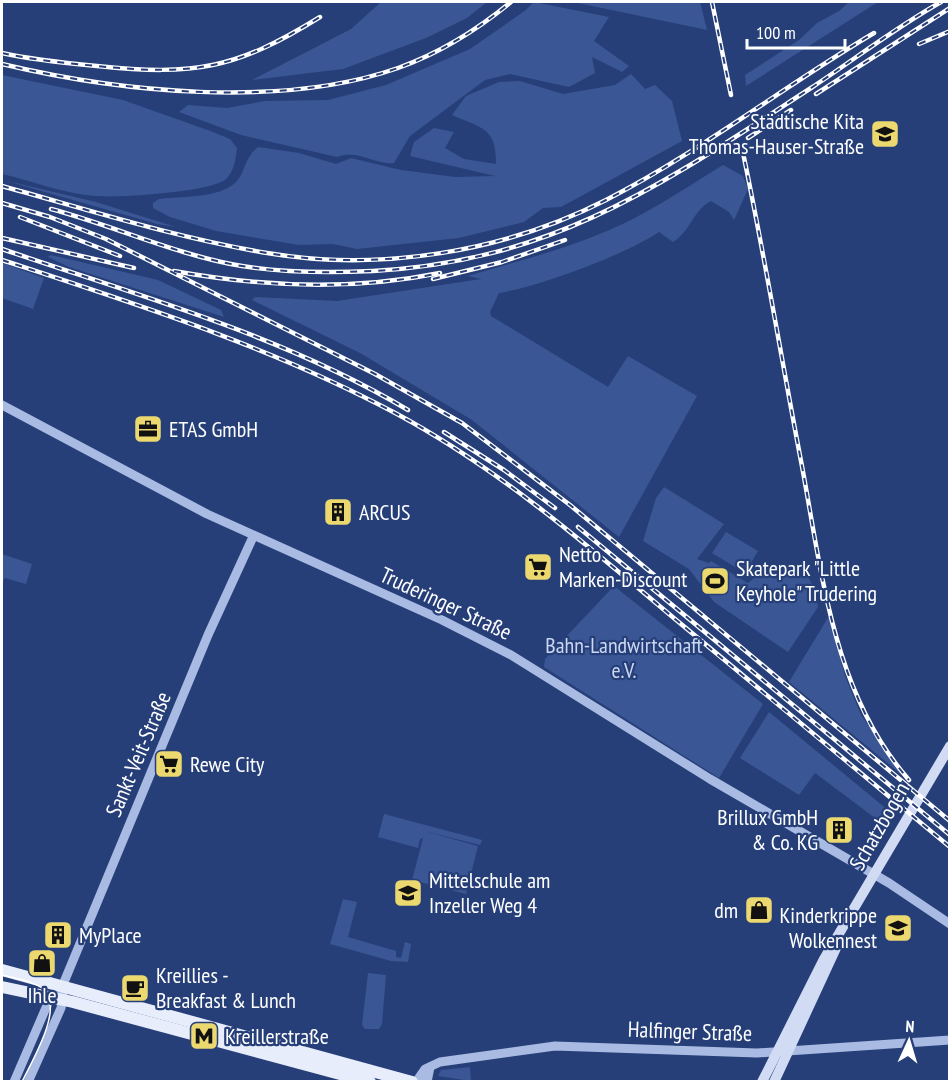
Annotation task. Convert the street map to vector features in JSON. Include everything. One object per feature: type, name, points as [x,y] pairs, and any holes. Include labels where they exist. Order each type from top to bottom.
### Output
[{"type":"main road","name":"Schatzbogen","points":[[762,1082],[824,959],[950,746]]},
{"type":"main road","name":"Schatzbogen","points":[[774,1082],[828,970],[845,926]]},
{"type":"main road","points":[[2,970],[414,1082]]},
{"type":"main road","points":[[2,987],[57,999],[370,1082]]},
{"type":"street","name":"Truderinger Straße","points":[[2,405],[253,537],[442,620],[511,655],[710,778],[889,884],[950,924]]},
{"type":"street","name":"Sankt-Veit-Straße","points":[[28,1082],[57,999],[208,635],[253,537]]},
{"type":"street","name":"Sankt-Veit-Straße","points":[[14,1082],[57,999]]},
{"type":"street","name":"Halfinger Straße","points":[[430,1066],[444,1061],[555,1046],[789,1052],[950,1040]]},
{"type":"street","points":[[414,1082],[430,1066]]},
{"type":"street","points":[[427,1082],[430,1066]]},
{"type":"green space","points":[[381,2],[487,2],[467,18],[426,38],[343,69],[252,80],[351,29]]},
{"type":"green space","points":[[534,2],[609,17],[594,41],[629,66],[622,72],[592,57],[595,73],[569,87],[510,74],[485,80],[410,136],[394,163],[352,155],[337,157],[241,135],[179,112],[188,105],[227,108],[265,101],[328,100],[386,85],[470,49]]},
{"type":"green space","points":[[573,2],[700,2],[707,30],[693,27]]},
{"type":"green space","points":[[849,2],[878,2],[746,86],[745,75],[799,40],[817,23],[839,11]]},
{"type":"green space","points":[[631,74],[645,89],[655,85],[672,101],[682,141],[561,207],[543,208],[524,222],[459,238],[357,249],[333,244],[299,245],[216,231],[170,217],[153,208],[153,203],[159,199],[199,196],[228,187],[239,178],[253,151],[258,147],[299,153],[336,164],[351,158],[401,170],[455,177],[495,176],[410,156],[414,142],[434,128],[454,132],[445,148],[464,159],[496,164],[493,143],[486,131],[452,115],[466,96],[499,82],[520,81],[563,94],[615,85]]},
{"type":"green space","points":[[2,75],[123,100],[213,132],[230,139],[237,148],[233,168],[227,178],[205,187],[124,196],[72,193],[2,174]]},
{"type":"green space","points":[[723,165],[743,176],[748,189],[734,220],[729,212],[711,201],[700,209],[684,232],[673,242],[659,232],[626,250],[582,268],[536,284],[499,293],[490,312],[491,316],[608,387],[628,356],[697,396],[619,537],[472,420],[360,353],[252,300],[255,297],[337,301],[481,279],[468,276],[556,250],[607,231],[652,209]]},
{"type":"green space","points":[[3,180],[96,202],[176,227],[157,224]]},
{"type":"green space","points":[[51,255],[158,280],[221,310],[224,317],[69,267],[48,257]]},
{"type":"green space","points":[[2,263],[44,278],[33,309],[2,298]]},
{"type":"green space","points":[[664,487],[724,524],[697,559],[709,563],[711,561],[748,583],[770,564],[791,566],[805,573],[813,586],[818,607],[788,652],[714,602],[689,569],[643,541],[656,498]]},
{"type":"green space","points":[[726,532],[758,551],[745,573],[712,553]]},
{"type":"green space","points":[[2,554],[32,564],[26,584],[5,578],[2,582]]},
{"type":"green space","name":"Bahn-Landwirtschaft e.V.","points":[[614,586],[763,704],[719,778],[544,667],[545,659]]},
{"type":"green space","points":[[829,616],[845,676],[861,715],[902,775],[789,682]]},
{"type":"green space","points":[[769,712],[894,815],[887,827],[815,773],[799,795],[740,758]]},
{"type":"green space","points":[[384,814],[482,840],[480,845],[424,831],[478,846],[466,894],[412,880],[423,838],[420,839],[418,848],[378,837]]},
{"type":"green space","points":[[343,899],[357,902],[348,937],[396,951],[396,957],[401,958],[405,942],[411,944],[408,962],[391,961],[330,944]]},
{"type":"green space","points":[[368,973],[386,975],[382,1024],[379,1029],[365,1029],[362,1025]]},
{"type":"green space","points":[[470,1067],[471,1081],[438,1076],[441,1070]]},
{"type":"tram line","points":[[2,975],[33,983],[42,988],[48,996],[49,1020],[22,1082]]},
{"type":"railway","points":[[2,64],[48,74],[148,88],[200,92],[303,89],[352,81],[414,62],[457,40],[511,2]]},
{"type":"railway","points":[[712,2],[731,95]]},
{"type":"railway","points":[[51,209],[193,255],[242,266],[274,270],[373,271],[438,264],[498,252],[553,234],[656,185],[757,123],[941,2]]},
{"type":"railway","points":[[816,94],[950,8]]},
{"type":"railway","points":[[2,53],[49,61],[131,69],[188,69],[214,65],[264,48],[320,17]]},
{"type":"railway","points":[[919,44],[950,31]]},
{"type":"railway","points":[[2,186],[167,232],[267,253],[353,260],[441,253],[484,245],[526,233],[606,200],[675,161],[874,33]]},
{"type":"railway","points":[[748,138],[791,110]]},
{"type":"railway","points":[[742,148],[824,587],[834,629],[863,708],[883,746],[909,780]]},
{"type":"railway","points":[[2,203],[50,217],[106,239],[375,374],[462,423],[570,505],[950,821]]},
{"type":"railway","points":[[20,217],[120,256]]},
{"type":"railway","points":[[2,238],[134,268]]},
{"type":"railway","points":[[433,279],[502,262],[565,240]]},
{"type":"railway","points":[[2,249],[260,338],[360,383],[408,410]]},
{"type":"railway","points":[[2,260],[153,310],[252,347],[350,390],[435,436],[507,484],[575,536],[950,847]]},
{"type":"railway","points":[[174,271],[240,281],[307,285],[373,283],[440,273]]},
{"type":"railway","points":[[444,432],[504,470],[555,508]]},
{"type":"railway","points":[[578,527],[950,835]]},
{"type":"place","name":"Städtische Kita Thomas-Hauser-Straße","points":[[885,134]]},
{"type":"place","name":"ETAS GmbH","points":[[148,429]]},
{"type":"place","name":"ARCUS","points":[[338,512]]},
{"type":"place","name":"Netto Marken-Discount","points":[[538,567]]},
{"type":"place","name":"Skatepark \"Little Keyhole\" Trudering","points":[[715,581]]},
{"type":"place","name":"Rewe City","points":[[169,764]]},
{"type":"place","name":"Brillux GmbH & Co. KG","points":[[839,830]]},
{"type":"place","name":"Mittelschule am Inzeller Weg 4","points":[[408,893]]},
{"type":"place","name":"dm","points":[[759,910]]},
{"type":"place","name":"Kinderkrippe Wolkennest","points":[[898,928]]},
{"type":"place","name":"MyPlace","points":[[58,935]]},
{"type":"place","name":"Ihle","points":[[42,963]]},
{"type":"place","name":"Kreillies - Breakfast & Lunch","points":[[135,988]]},
{"type":"place","name":"Kreillerstraße","points":[[204,1036]]}]
